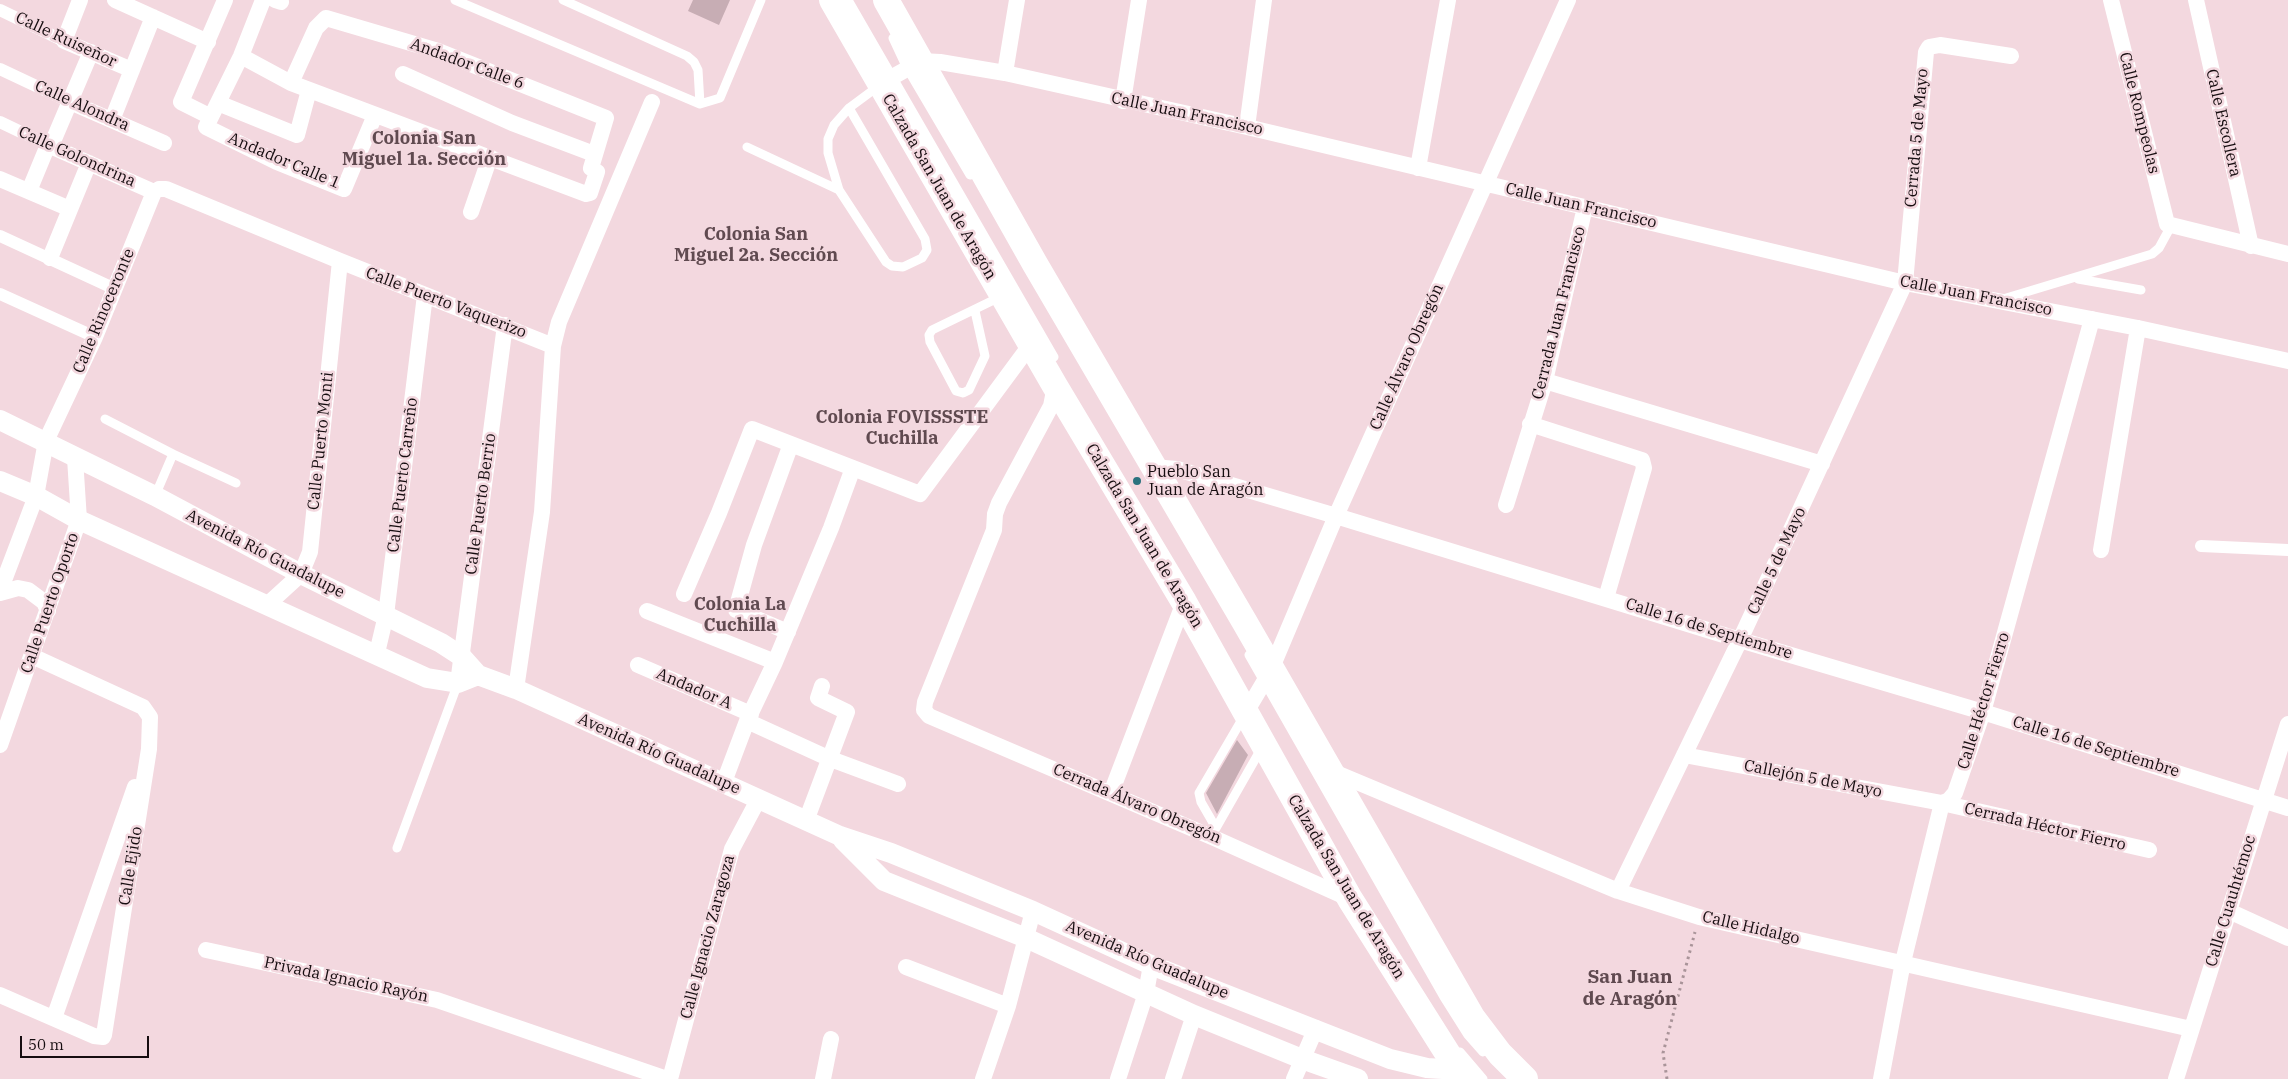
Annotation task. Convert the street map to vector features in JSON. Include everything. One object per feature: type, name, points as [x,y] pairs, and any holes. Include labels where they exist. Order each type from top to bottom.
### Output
[{"type":"main road","name":"Calzada San Juan de Aragón","points":[[832,0],[886,80],[1002,296],[1031,344],[1058,378],[1184,602],[1251,705],[1263,745],[1350,899],[1463,1074]]},
{"type":"main road","points":[[891,10],[914,64],[1152,467],[1267,677],[1329,771],[1472,1017],[1500,1054],[1525,1079]]},
{"type":"street","points":[[64,41],[80,0]]},
{"type":"street","points":[[116,0],[208,42]]},
{"type":"street","points":[[225,0],[181,102],[212,116],[298,134],[309,90]]},
{"type":"street","points":[[212,116],[241,56],[263,0]]},
{"type":"street","points":[[1005,73],[1017,0]]},
{"type":"street","points":[[1122,101],[1139,0]]},
{"type":"street","points":[[1247,127],[1264,0]]},
{"type":"street","points":[[1418,168],[1448,0]]},
{"type":"street","name":"Calle Álvaro Obregón","points":[[1251,705],[1267,677],[1336,516],[1568,0]]},
{"type":"street","name":"Calle Rompeolas","points":[[2111,0],[2170,226]]},
{"type":"street","name":"Calle Escollera","points":[[2196,0],[2251,246]]},
{"type":"street","name":"Calle Ruiseñor","points":[[0,10],[64,41],[132,70]]},
{"type":"street","points":[[112,120],[153,17]]},
{"type":"street","name":"Andador Calle 6","points":[[291,83],[316,28],[326,18],[438,51],[606,118],[594,154]]},
{"type":"street","name":"Cerrada 5 de Mayo","points":[[1905,283],[1926,52],[1929,47],[1940,45],[2011,56]]},
{"type":"street","points":[[29,192],[91,52]]},
{"type":"street","points":[[241,56],[291,83],[588,194],[597,172],[591,169],[594,154],[512,123],[403,74]]},
{"type":"street","name":"Calle Juan Francisco","points":[[914,64],[940,62],[1005,73],[1122,101],[1247,127],[1905,283],[2138,328],[2288,361]]},
{"type":"street","points":[[886,80],[914,64]]},
{"type":"street","name":"Calle Alondra","points":[[0,69],[70,102],[164,142]]},
{"type":"street","points":[[516,689],[542,512],[553,346],[559,322],[652,102]]},
{"type":"street","name":"Andador Calle 1","points":[[212,116],[277,162],[344,190],[375,115]]},
{"type":"street","name":"Calle Golondrina","points":[[0,122],[90,163],[340,261]]},
{"type":"street","points":[[471,212],[490,157]]},
{"type":"street","points":[[50,258],[90,163]]},
{"type":"street","points":[[0,179],[70,209]]},
{"type":"street","name":"Calle Rinoceronte","points":[[46,441],[95,337],[113,288],[160,191]]},
{"type":"street","name":"Cerrada Juan Francisco","points":[[1506,505],[1545,381],[1585,207]]},
{"type":"street","points":[[2170,226],[2288,254]]},
{"type":"street","points":[[0,236],[113,288]]},
{"type":"street","name":"Calle Puerto Vaquerizo","points":[[340,261],[553,346]]},
{"type":"street","name":"Calle Puerto Monti","points":[[267,604],[301,574],[310,552],[340,261]]},
{"type":"street","name":"Calle 5 de Mayo","points":[[1618,891],[1740,640],[1905,283]]},
{"type":"street","points":[[0,294],[95,337]]},
{"type":"street","name":"Calle Puerto Carreño","points":[[377,653],[386,616],[425,295]]},
{"type":"street","name":"Calle Héctor Fierro","points":[[1942,803],[1956,794],[1983,712],[2092,320]]},
{"type":"street","name":"Calle Puerto Berrio","points":[[458,683],[505,326]]},
{"type":"street","points":[[2101,550],[2138,328]]},
{"type":"street","points":[[684,594],[752,429],[920,494],[1031,344]]},
{"type":"street","name":"Cerrada Álvaro Obregón","points":[[1058,378],[1051,406],[999,503],[995,514],[994,530],[925,702],[924,710],[930,716],[1111,793],[1215,833],[1350,899]]},
{"type":"street","points":[[1545,381],[1822,464]]},
{"type":"street","name":"Avenida Río Guadalupe","points":[[0,420],[155,496],[461,656],[478,675],[516,689],[840,836],[892,853],[1034,911],[1151,965],[1390,1058],[1427,1068],[1463,1074]]},
{"type":"street","points":[[1530,424],[1642,460],[1644,468],[1606,598]]},
{"type":"street","points":[[0,592],[36,496],[46,441]]},
{"type":"street","points":[[788,632],[736,610],[754,545],[791,444]]},
{"type":"street","name":"Calle Puerto Oporto","points":[[0,745],[79,520],[75,458]]},
{"type":"street","name":"Calle 16 de Septiembre","points":[[1152,467],[1177,469],[1336,516],[1740,640],[1983,712],[2288,808]]},
{"type":"street","points":[[724,782],[749,718],[832,528],[854,468]]},
{"type":"street","points":[[0,481],[36,496],[79,520],[377,653],[428,678],[458,683],[478,675]]},
{"type":"street","points":[[2202,546],[2288,550]]},
{"type":"street","points":[[0,592],[18,588],[28,590],[44,602],[48,611]]},
{"type":"street","points":[[1111,793],[1184,602]]},
{"type":"street","points":[[647,611],[775,662]]},
{"type":"street","name":"Calle Ejido","points":[[0,995],[94,1036],[103,1037],[149,749],[150,717],[143,707],[32,656]]},
{"type":"street","name":"Andador A","points":[[638,665],[828,758],[898,784]]},
{"type":"street","points":[[806,821],[828,758],[847,712],[818,698],[822,686]]},
{"type":"street","name":"Calle Cuauhtémoc","points":[[2176,1079],[2288,724]]},
{"type":"street","points":[[54,1018],[149,749]]},
{"type":"street","name":"Callejón 5 de Mayo","points":[[1684,754],[1942,803]]},
{"type":"street","name":"Calle Hidalgo","points":[[1329,771],[1618,891],[1699,917],[2191,1029]]},
{"type":"street","name":"Calle Ignacio Zaragoza","points":[[668,1079],[732,849],[758,800]]},
{"type":"street","points":[[1881,1079],[1903,962],[1942,803]]},
{"type":"street","name":"Cerrada Héctor Fierro","points":[[1942,803],[2149,850]]},
{"type":"street","name":"Avenida Río Guadalupe","points":[[840,836],[884,881],[1026,938],[1194,1015],[1302,1059],[1358,1079]]},
{"type":"street","points":[[983,1079],[1008,1006],[1034,911]]},
{"type":"street","points":[[2229,911],[2288,938]]},
{"type":"street","name":"Privada Ignacio Rayón","points":[[206,950],[389,988],[437,1000],[668,1079]]},
{"type":"street","points":[[1118,1079],[1146,993],[1151,965]]},
{"type":"street","points":[[906,967],[1008,1006]]},
{"type":"street","points":[[1173,1079],[1194,1015]]},
{"type":"street","points":[[1294,1079],[1316,1028]]},
{"type":"street","points":[[823,1079],[831,1038]]},
{"type":"lane","points":[[455,0],[700,104],[712,102],[720,98],[761,0]]},
{"type":"lane","points":[[563,0],[687,56],[694,62],[698,70],[700,104]]},
{"type":"lane","points":[[848,0],[886,80],[1058,378]]},
{"type":"lane","points":[[914,64],[973,180]]},
{"type":"lane","points":[[849,108],[925,239],[927,250],[922,258],[903,267],[892,266],[886,262],[839,190],[828,153],[828,139],[834,125],[849,108],[886,80]]},
{"type":"lane","points":[[747,146],[839,190]]},
{"type":"lane","points":[[1998,300],[2152,254],[2159,248],[2170,226]]},
{"type":"lane","points":[[2075,278],[2142,290]]},
{"type":"lane","points":[[974,311],[985,356],[969,390],[963,393],[956,391],[930,342],[932,330],[1002,296]]},
{"type":"lane","points":[[105,419],[173,454],[236,483]]},
{"type":"lane","points":[[155,496],[173,454]]},
{"type":"lane","points":[[1160,543],[1224,654]]},
{"type":"lane","points":[[1243,643],[1267,677],[1444,997],[1468,1035],[1492,1062]]},
{"type":"lane","points":[[397,848],[458,683]]},
{"type":"lane","points":[[1215,833],[1199,794],[1251,705]]},
{"type":"lane","points":[[1215,833],[1263,745]]},
{"type":"lane","points":[[1439,1021],[1452,1043],[1483,1079]]},
{"type":"path","points":[[1667,1079],[1663,1053],[1699,917]]},
{"type":"building","points":[[693,0],[730,0],[719,25],[688,11]]},
{"type":"building","points":[[1237,740],[1248,755],[1217,814],[1206,793]]},
{"type":"place","name":"Pueblo San Juan de Aragón","points":[[1137,481]]},
{"type":"district","name":"Colonia San Miguel 1a. Sección","points":[[424,149]]},
{"type":"district","name":"Colonia San Miguel 2a. Sección","points":[[756,245]]},
{"type":"district","name":"Colonia FOVISSSTE Cuchilla","points":[[902,428]]},
{"type":"district","name":"Colonia La Cuchilla","points":[[740,615]]},
{"type":"district","name":"San Juan de Aragón","points":[[1630,989]]}]
